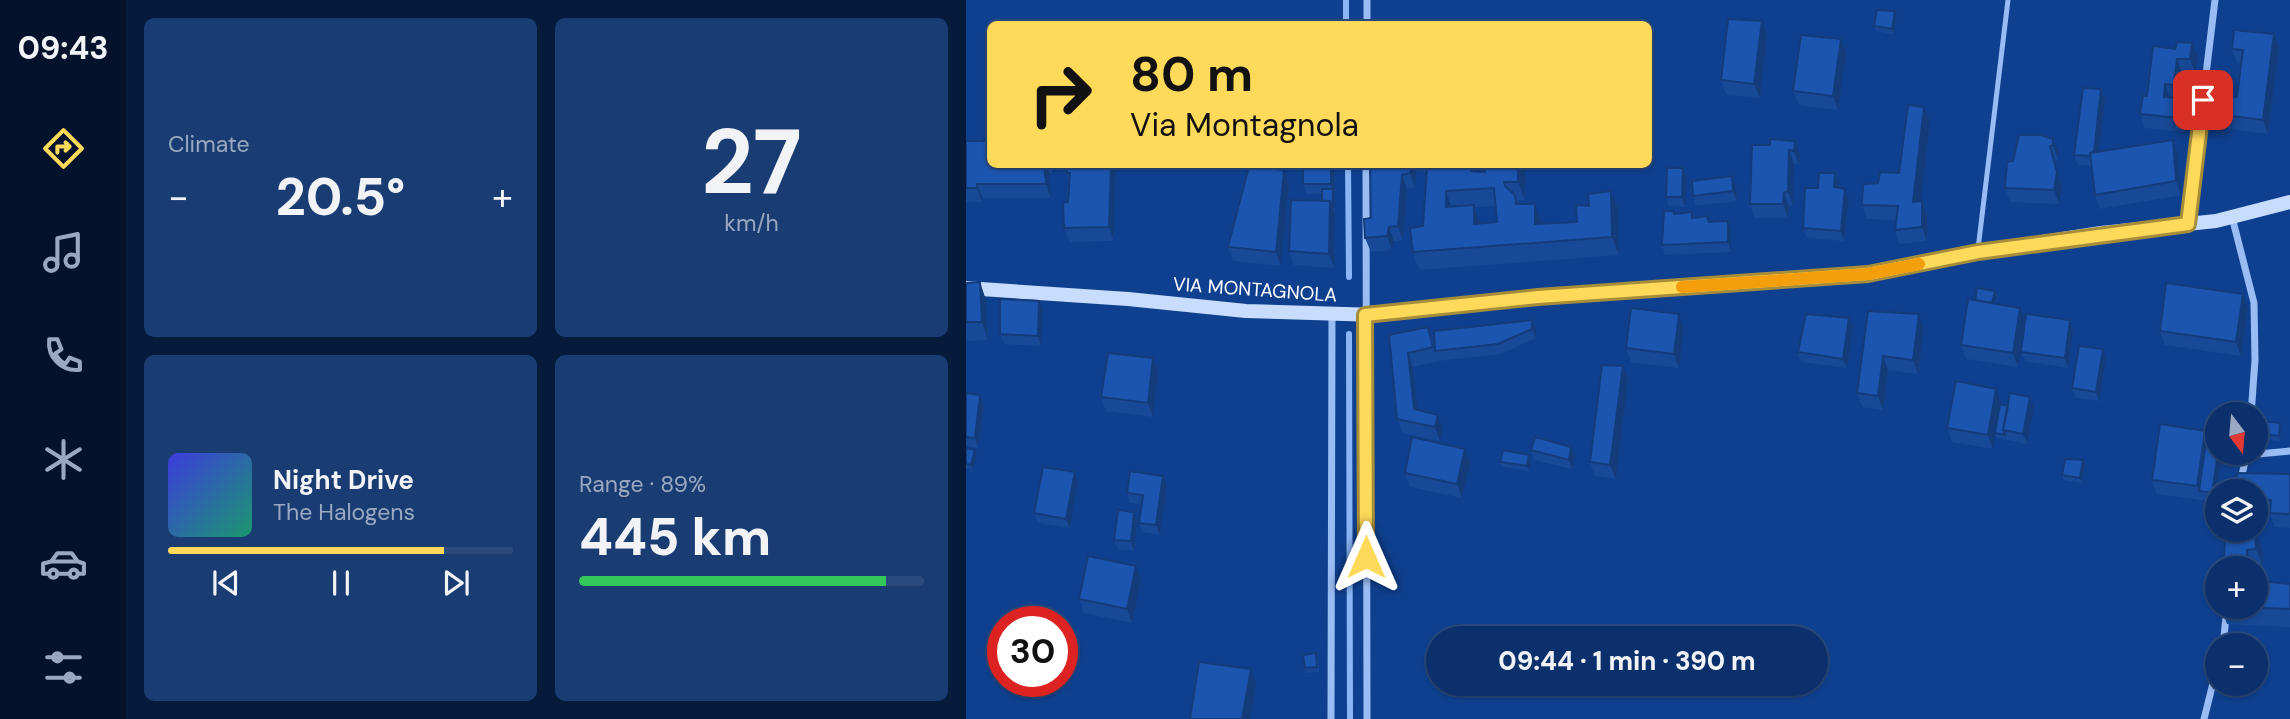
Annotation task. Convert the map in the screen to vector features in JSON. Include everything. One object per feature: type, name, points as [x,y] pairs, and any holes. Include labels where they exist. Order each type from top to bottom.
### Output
[{"type":"street","points":[[1367,0],[1367,21]]},
{"type":"street","points":[[2188,224],[2215,0]]},
{"type":"street","points":[[1366,168],[1367,719]]},
{"type":"street","name":"VIA MONTAGNOLA","points":[[966,288],[1129,299],[1246,311],[1365,315],[1538,297],[1868,274],[1978,252],[2232,217],[2290,202]]},
{"type":"street","points":[[2232,217],[2254,303],[2255,360],[2252,402]]},
{"type":"street","points":[[1331,719],[1332,314]]},
{"type":"street","points":[[2268,453],[2290,451]]},
{"type":"street","points":[[2204,719],[2210,696]]},
{"type":"lane","points":[[1978,252],[2008,0]]},
{"type":"building","points":[[1877,10],[1895,11],[1892,29],[1874,26]]},
{"type":"building","points":[[1728,19],[1762,21],[1754,84],[1721,80]]},
{"type":"building","points":[[2234,30],[2274,34],[2263,120],[2224,115],[2227,96],[2237,97],[2243,50],[2232,49]]},
{"type":"building","points":[[1801,35],[1841,39],[1833,96],[1793,91]]},
{"type":"building","points":[[2177,42],[2192,43],[2190,59],[2177,59],[2174,85],[2165,84],[2164,97],[2182,98],[2180,118],[2140,114],[2143,95],[2147,96],[2153,46],[2175,49]]},
{"type":"building","points":[[2083,88],[2101,89],[2094,152],[2090,153],[2090,156],[2074,155]]},
{"type":"building","points":[[1908,105],[1924,107],[1913,202],[1922,201],[1922,227],[1895,230],[1898,206],[1862,205],[1863,184],[1878,183],[1880,172],[1899,173]]},
{"type":"building","points":[[2019,135],[2041,135],[2053,139],[2053,145],[2050,146],[2057,172],[2054,190],[2005,188],[2007,162],[2013,161]]},
{"type":"building","points":[[1770,139],[1795,141],[1794,151],[1789,150],[1788,191],[1784,193],[1783,204],[1750,204],[1752,145],[1770,145]]},
{"type":"building","points":[[2173,140],[2176,181],[2095,195],[2090,153]]},
{"type":"building","points":[[966,141],[987,141],[987,168],[1044,168],[1046,184],[977,184],[977,188],[966,188]]},
{"type":"building","points":[[1066,168],[1111,168],[1109,227],[1064,228],[1063,203],[1068,202],[1070,173],[1067,173]]},
{"type":"building","points":[[1248,168],[1284,170],[1276,252],[1228,247]]},
{"type":"building","points":[[1303,168],[1331,168],[1331,184],[1303,184]]},
{"type":"building","points":[[1370,168],[1411,168],[1410,173],[1402,175],[1398,226],[1389,227],[1387,236],[1365,238],[1364,219],[1371,218]]},
{"type":"building","points":[[1427,168],[1471,168],[1471,171],[1485,172],[1485,168],[1518,168],[1518,182],[1504,182],[1505,186],[1515,195],[1516,204],[1535,204],[1535,224],[1577,222],[1576,205],[1589,206],[1588,194],[1611,191],[1612,237],[1413,252],[1410,228],[1423,226]],"holes":[[[1494,188],[1497,222],[1474,224],[1474,205],[1446,207],[1446,191]]]},
{"type":"building","points":[[1667,168],[1683,168],[1682,197],[1666,197]]},
{"type":"building","points":[[1819,173],[1835,173],[1834,187],[1845,189],[1841,231],[1803,228],[1805,188],[1818,188]]},
{"type":"building","points":[[1732,176],[1733,191],[1693,196],[1692,181]]},
{"type":"building","points":[[1322,189],[1333,189],[1333,206],[1330,201],[1322,201]]},
{"type":"building","points":[[1291,200],[1330,201],[1329,254],[1289,251]]},
{"type":"building","points":[[1664,211],[1673,211],[1674,214],[1692,212],[1692,218],[1707,216],[1709,222],[1728,221],[1728,242],[1662,245]]},
{"type":"building","points":[[980,282],[982,322],[966,322],[966,283]]},
{"type":"building","points":[[2166,283],[2243,294],[2236,342],[2160,331]]},
{"type":"building","points":[[1977,288],[1995,291],[1992,303],[1975,300]]},
{"type":"building","points":[[1000,299],[1039,301],[1038,336],[1000,334]]},
{"type":"building","points":[[1968,299],[2020,308],[2013,353],[1961,345]]},
{"type":"building","points":[[1631,308],[1679,314],[1674,354],[1626,348]]},
{"type":"building","points":[[1868,311],[1919,314],[1913,360],[1883,356],[1878,396],[1857,393]]},
{"type":"building","points":[[1806,314],[1849,318],[1843,359],[1798,352]]},
{"type":"building","points":[[2026,314],[2070,320],[2065,358],[2021,352]]},
{"type":"building","points":[[1532,320],[1532,329],[1498,344],[1435,351],[1434,331]]},
{"type":"building","points":[[1428,327],[1433,347],[1408,353],[1414,409],[1438,415],[1435,427],[1397,419],[1389,335]]},
{"type":"building","points":[[2079,346],[2103,349],[2096,392],[2072,388]]},
{"type":"building","points":[[1108,353],[1153,358],[1148,403],[1101,397]]},
{"type":"building","points":[[1602,365],[1623,366],[1610,465],[1590,462]]},
{"type":"building","points":[[1956,381],[1996,389],[1988,435],[1947,428]]},
{"type":"building","points":[[966,393],[980,395],[975,438],[966,437]]},
{"type":"building","points":[[2010,393],[2030,397],[2023,434],[2003,430]]},
{"type":"building","points":[[2000,404],[2008,406],[2003,430],[2005,435],[1995,433]]},
{"type":"building","points":[[2268,422],[2280,423],[2279,436],[2268,435]]},
{"type":"building","points":[[2160,424],[2205,431],[2197,486],[2152,480]]},
{"type":"building","points":[[1412,437],[1465,449],[1457,484],[1405,473]]},
{"type":"building","points":[[1535,437],[1571,447],[1569,460],[1531,450]]},
{"type":"building","points":[[966,448],[975,450],[971,465],[966,464]]},
{"type":"building","points":[[2205,449],[2205,466],[2216,466],[2214,479],[2205,479],[2205,492],[2199,491]]},
{"type":"building","points":[[1503,450],[1529,455],[1527,466],[1500,462]]},
{"type":"building","points":[[2065,459],[2083,460],[2080,478],[2062,475]]},
{"type":"building","points":[[1043,467],[1075,472],[1066,519],[1034,513]]},
{"type":"building","points":[[1130,471],[1163,476],[1156,525],[1139,523],[1143,495],[1127,493]]},
{"type":"building","points":[[2237,473],[2290,474],[2290,514],[2270,513],[2268,479],[2237,479]]},
{"type":"building","points":[[1118,510],[1134,512],[1131,541],[1114,540]]},
{"type":"building","points":[[2225,542],[2256,542],[2256,549],[2247,550],[2247,556],[2224,556]]},
{"type":"building","points":[[1088,556],[1136,566],[1127,609],[1079,599]]},
{"type":"building","points":[[2268,582],[2290,584],[2290,609],[2268,608]]},
{"type":"building","points":[[1316,653],[1317,667],[1305,668],[1303,655]]},
{"type":"building","points":[[1199,662],[1251,669],[1242,719],[1190,719]]},
{"type":"waterway","points":[[1346,0],[1346,21]]},
{"type":"waterway","points":[[1348,168],[1349,277]]},
{"type":"waterway","points":[[1349,334],[1350,719]]},
{"type":"slow traffic","points":[[1682,287],[1868,274],[1919,264]]},
{"type":"route","points":[[1366,557],[1365,315],[1538,297],[1868,274],[1978,252],[2101,233],[2188,224],[2203,100]]}]
